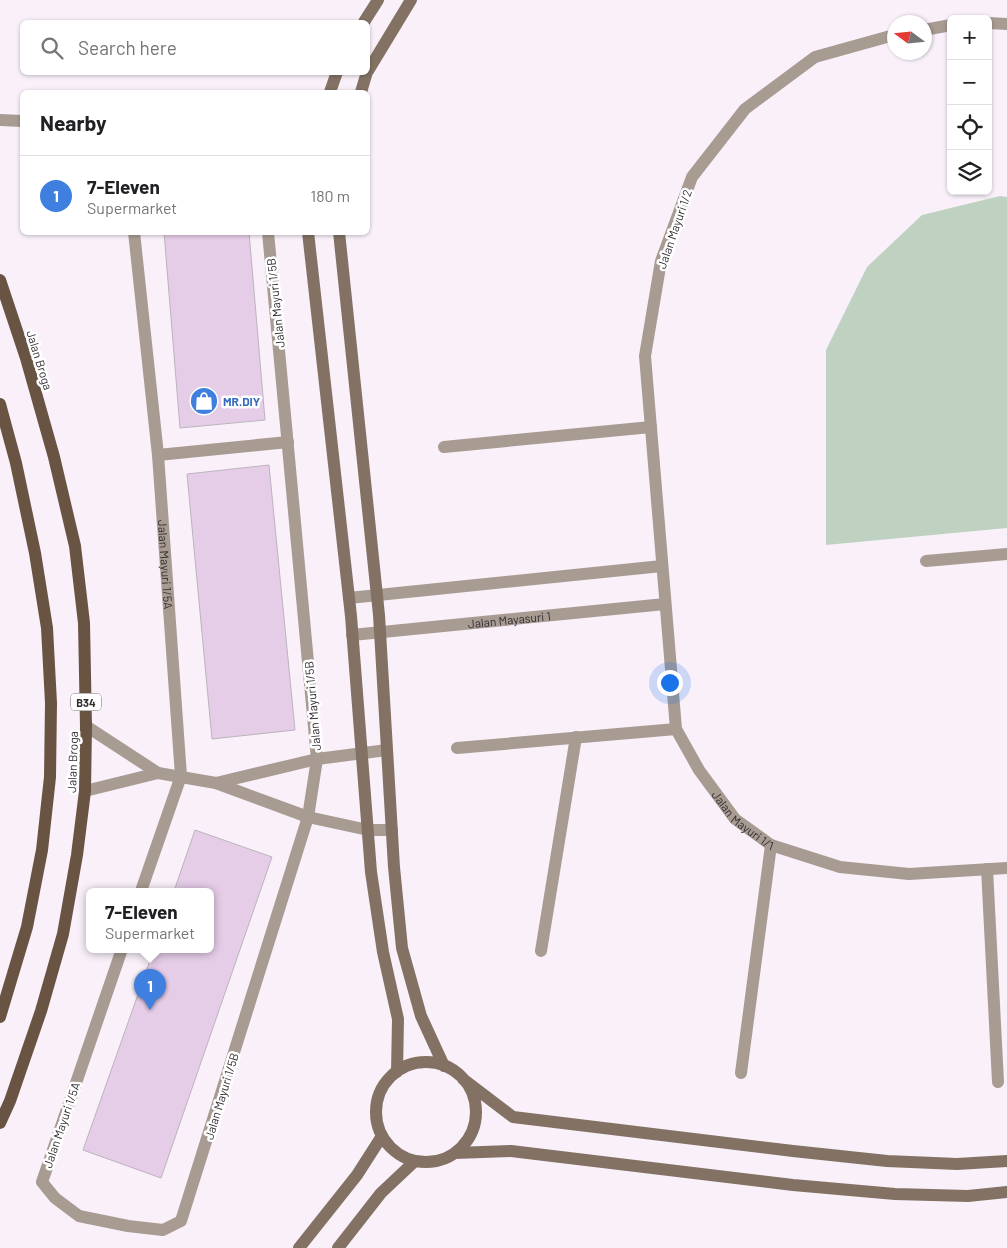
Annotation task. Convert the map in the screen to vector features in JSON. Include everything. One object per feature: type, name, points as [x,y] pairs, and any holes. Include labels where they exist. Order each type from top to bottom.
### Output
[{"type":"main road","name":"Jalan Broga","points":[[0,280],[29,367],[54,457],[75,546],[84,623],[86,726],[86,791],[78,855],[63,934],[41,1011],[10,1101],[0,1123]]},
{"type":"main road","name":"Jalan Broga","points":[[0,404],[16,463],[35,553],[47,628],[51,702],[50,777],[42,850],[27,927],[0,1017]]},
{"type":"street","points":[[365,20],[378,0]]},
{"type":"street","points":[[370,67],[411,0]]},
{"type":"street","points":[[992,23],[1007,24]]},
{"type":"street","points":[[932,29],[947,26]]},
{"type":"street","name":"Jalan Mayuri 1/2","points":[[662,566],[645,356],[661,260],[692,176],[745,109],[815,57],[887,37]]},
{"type":"street","points":[[331,90],[336,75]]},
{"type":"street","points":[[362,90],[366,75]]},
{"type":"street","points":[[0,120],[20,121]]},
{"type":"street","name":"Jalan Mayuri 1/5A","points":[[134,235],[158,456],[181,776],[142,888]]},
{"type":"street","name":"Jalan Mayuri 1/5B","points":[[182,1221],[308,817],[317,759],[268,235]]},
{"type":"street","points":[[308,235],[349,598],[371,872],[383,952],[398,1019],[397,1072]]},
{"type":"street","points":[[339,235],[378,595],[394,867],[402,948],[421,1016],[444,1066]]},
{"type":"street","points":[[444,447],[651,427]]},
{"type":"street","points":[[158,456],[288,442]]},
{"type":"street","points":[[926,560],[1007,554]]},
{"type":"street","points":[[349,598],[662,566]]},
{"type":"street","name":"Jalan Mayuri 1/1","points":[[662,566],[676,729],[699,770],[735,819],[770,845],[840,867],[909,874],[1007,868]]},
{"type":"street","name":"Jalan Mayasuri 1","points":[[352,635],[665,604]]},
{"type":"street","points":[[86,726],[158,772],[216,783],[308,817],[368,830],[392,830]]},
{"type":"street","points":[[457,748],[676,729]]},
{"type":"street","points":[[541,951],[576,737]]},
{"type":"street","points":[[216,783],[317,759],[388,750]]},
{"type":"street","points":[[86,791],[158,772]]},
{"type":"street","points":[[741,1073],[770,845]]},
{"type":"street","points":[[986,869],[998,1082]]},
{"type":"street","name":"Jalan Mayuri 1/5A","points":[[121,953],[42,1182],[55,1198],[79,1216],[128,1226],[163,1230],[182,1221]]},
{"type":"street","points":[[463,1079],[472,1093],[475,1109],[473,1126],[466,1141],[455,1153],[442,1160],[429,1162],[415,1161],[402,1156],[390,1148],[382,1136],[376,1119],[377,1102],[383,1086],[397,1072],[410,1065],[427,1062],[444,1066],[454,1071],[513,1117],[887,1161],[957,1164],[1007,1161]]},
{"type":"street","points":[[298,1248],[356,1176],[382,1136]]},
{"type":"street","points":[[455,1153],[511,1151],[793,1185],[895,1194],[968,1196],[1007,1192]]},
{"type":"street","points":[[338,1248],[381,1193],[415,1161]]},
{"type":"green space","points":[[1000,196],[1007,197],[1007,528],[826,545],[826,350],[867,267],[922,215]]},
{"type":"building","points":[[164,235],[249,235],[265,420],[180,428]]},
{"type":"building","points":[[269,465],[295,730],[212,739],[187,474]]},
{"type":"building","points":[[195,830],[272,857],[161,1178],[83,1150],[153,953],[214,953],[214,888],[175,888]]},
{"type":"place","name":"MR.DIY","points":[[204,401]]},
{"type":"place","name":"7-Eleven","points":[[150,1010]]}]
